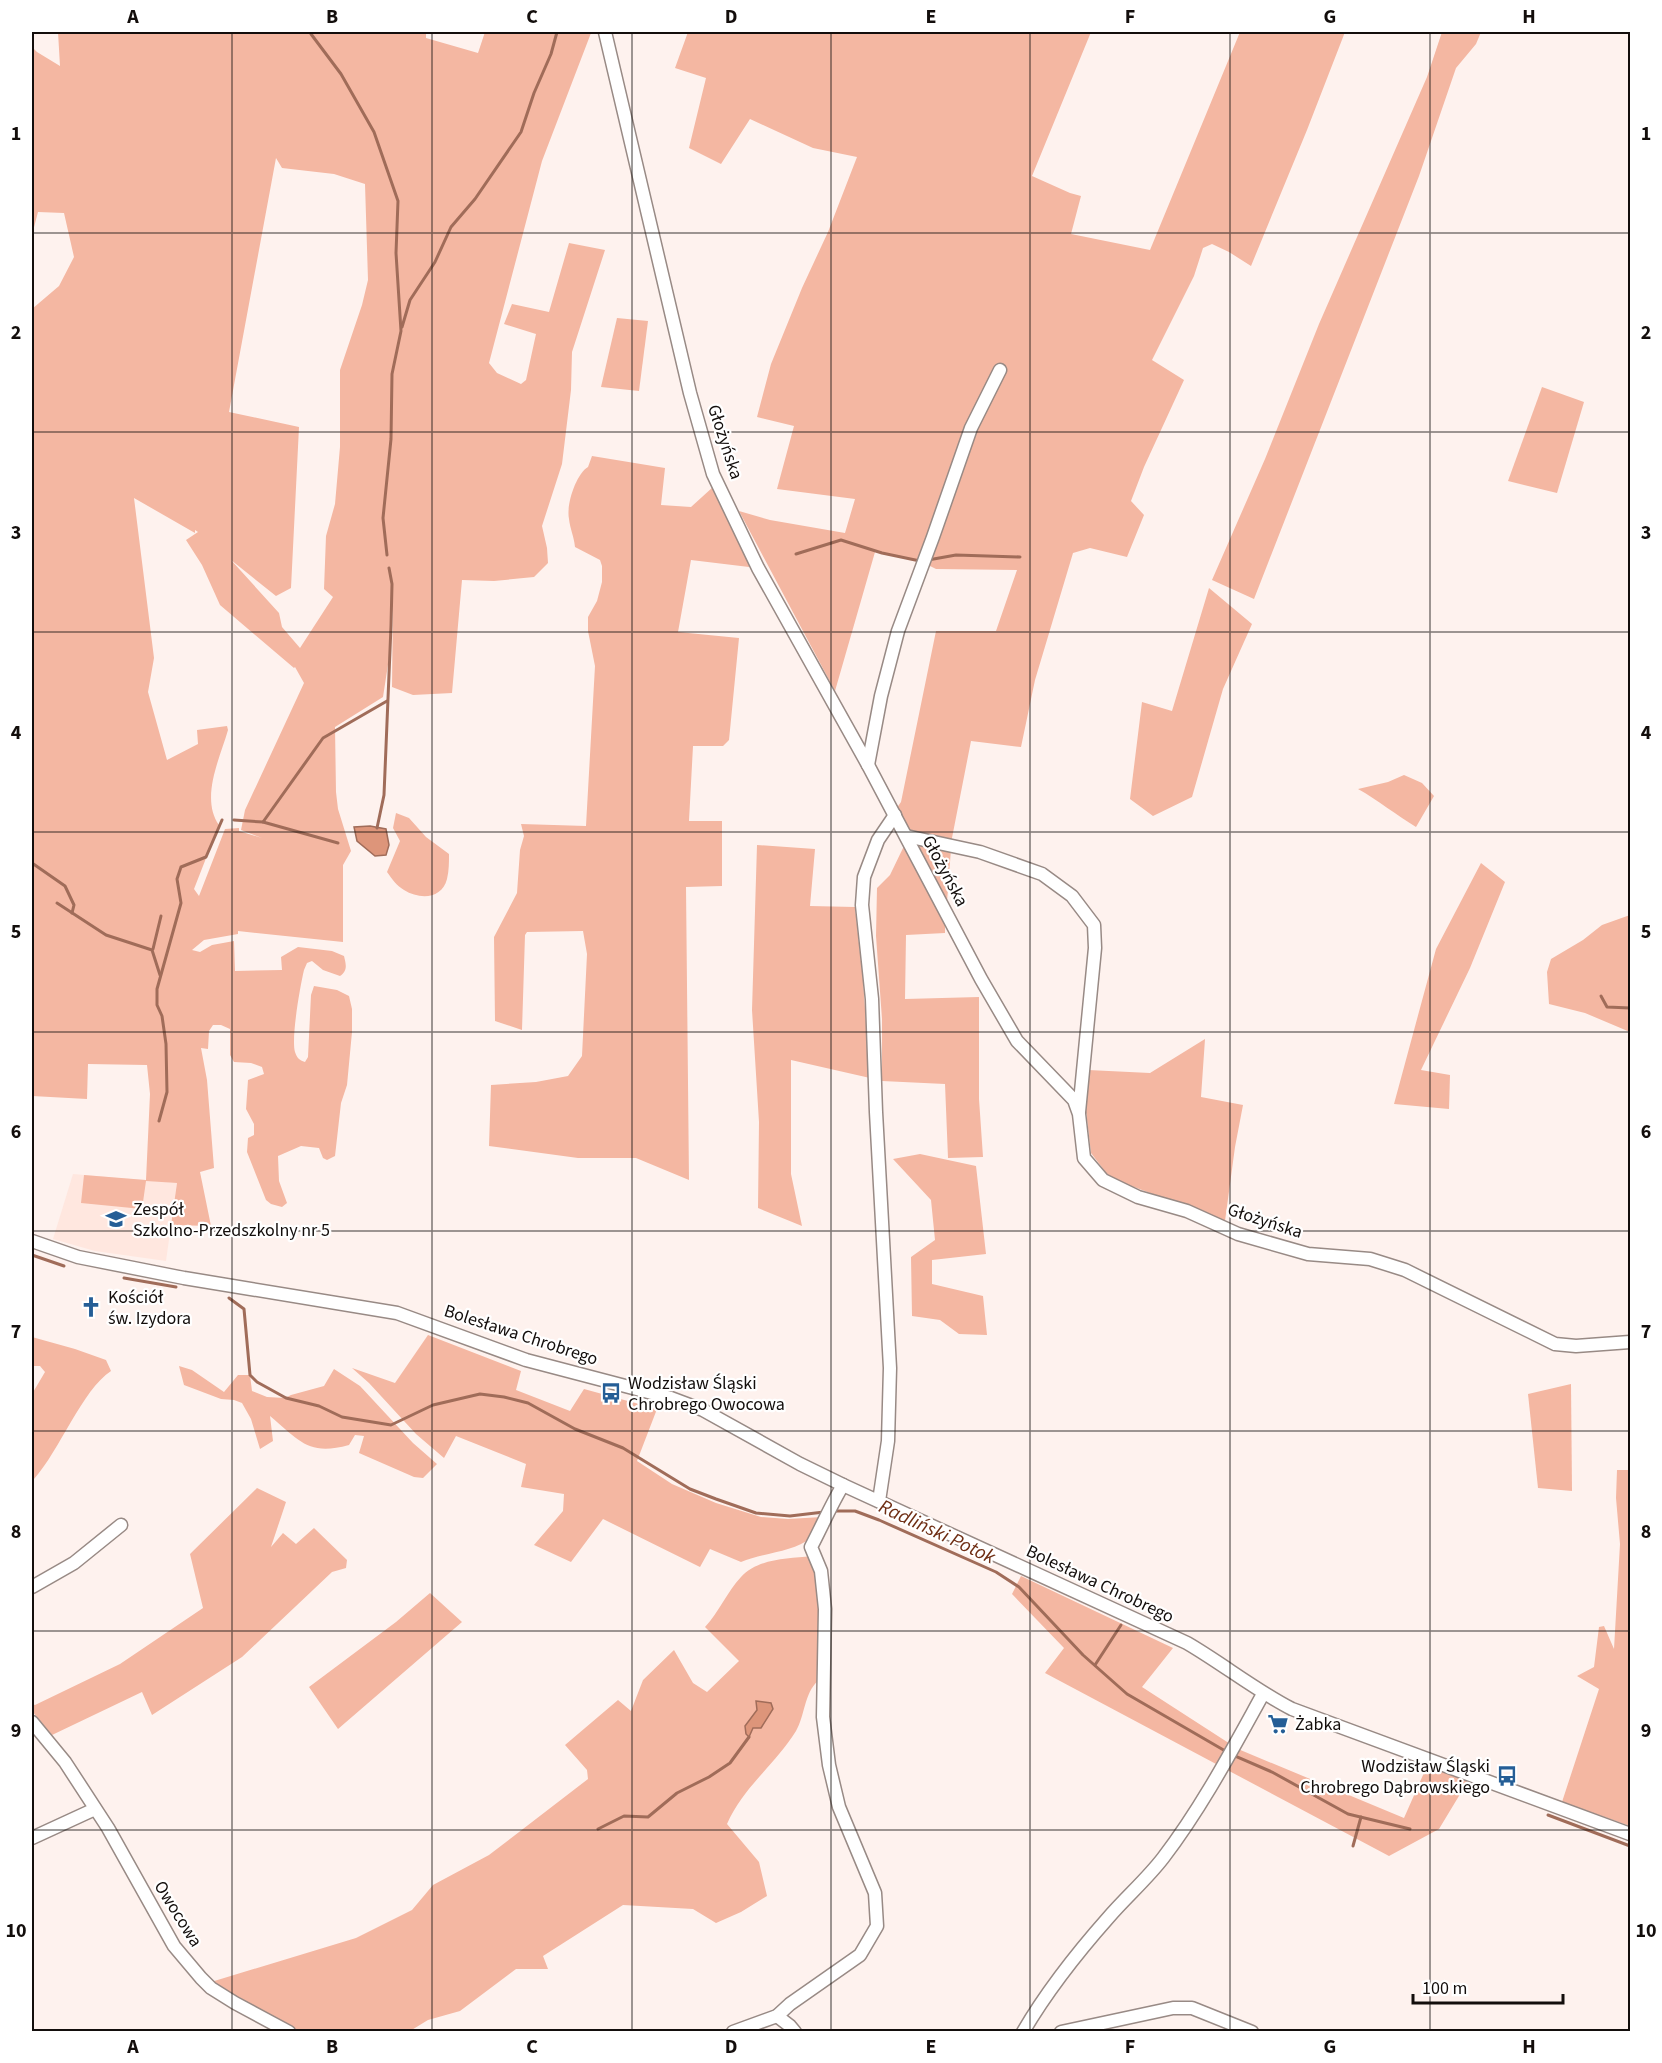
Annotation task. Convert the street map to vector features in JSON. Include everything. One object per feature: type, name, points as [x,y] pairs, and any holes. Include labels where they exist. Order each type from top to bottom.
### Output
[{"type":"street","name":"Głożyńska","points":[[605,32],[690,393],[713,474],[758,567],[868,765],[981,979],[1017,1041],[1074,1100],[1079,1114],[1084,1158],[1103,1180],[1138,1197],[1187,1211],[1238,1234],[1308,1254],[1370,1259],[1405,1270],[1555,1344],[1576,1346],[1630,1342]]},
{"type":"street","points":[[868,765],[881,696],[898,631],[971,428],[1000,370]]},
{"type":"street","points":[[879,1501],[888,1441],[890,1368],[872,999],[862,905],[864,877],[878,840],[895,815]]},
{"type":"street","points":[[906,836],[980,852],[1041,874],[1072,896],[1094,926],[1095,948],[1079,1114]]},
{"type":"street","name":"Bolesława Chrobrego","points":[[32,1241],[78,1257],[183,1278],[397,1313],[526,1360],[671,1398],[703,1410],[843,1485],[1187,1643],[1213,1658],[1263,1694],[1292,1709],[1630,1834]]},
{"type":"street","points":[[733,2031],[777,2016],[790,2004],[860,1955],[877,1926],[875,1893],[838,1807],[829,1765],[823,1717],[825,1609],[821,1571],[811,1546],[843,1485]]},
{"type":"street","points":[[32,1587],[74,1563],[121,1525]]},
{"type":"street","points":[[1023,2031],[1062,1973],[1164,1857],[1225,1764],[1263,1694]]},
{"type":"street","name":"Owocowa","points":[[32,1722],[65,1762],[108,1828],[174,1947],[201,1978],[235,2003],[289,2031]]},
{"type":"street","points":[[32,1838],[95,1809]]},
{"type":"street","points":[[1060,2031],[1173,2008],[1192,2008],[1252,2031]]},
{"type":"street","points":[[777,2016],[795,2031]]},
{"type":"shaded area","points":[[58,32],[426,32],[426,38],[478,53],[485,32],[591,33],[542,161],[489,363],[497,373],[521,384],[526,380],[536,334],[504,324],[512,304],[549,312],[569,243],[605,250],[572,352],[571,390],[562,464],[542,526],[548,563],[534,577],[494,581],[462,580],[452,693],[413,695],[392,687],[393,599],[389,658],[383,697],[335,727],[338,809],[351,851],[343,865],[343,942],[238,931],[238,934],[204,940],[192,950],[200,952],[212,945],[234,941],[235,971],[282,970],[281,957],[298,947],[332,951],[344,956],[345,970],[340,976],[323,970],[312,961],[307,963],[304,970],[298,1000],[294,1045],[298,1058],[305,1062],[308,1057],[311,995],[314,986],[337,990],[349,996],[352,1009],[347,1085],[341,1103],[335,1156],[327,1160],[323,1158],[319,1148],[301,1146],[278,1156],[279,1181],[287,1203],[282,1207],[266,1200],[247,1152],[248,1138],[254,1135],[254,1124],[246,1109],[248,1080],[264,1074],[262,1067],[251,1063],[234,1062],[230,1055],[230,1029],[221,1025],[213,1025],[209,1031],[208,1049],[201,1048],[207,1080],[214,1168],[200,1172],[211,1226],[171,1225],[177,1183],[146,1181],[142,1209],[81,1203],[84,1175],[146,1180],[150,1094],[147,1065],[88,1064],[87,1099],[32,1096],[32,309],[59,286],[74,257],[64,213],[38,212],[32,235],[32,47],[60,66]],"holes":[[[276,158],[282,168],[334,174],[365,184],[368,280],[340,370],[340,447],[335,504],[326,536],[324,589],[333,597],[300,648],[282,627],[279,613],[231,560],[276,596],[291,588],[299,427],[229,412]],[[134,498],[195,533],[195,530],[198,532],[186,540],[202,565],[220,605],[295,667],[304,683],[245,810],[241,830],[262,838],[239,831],[239,828],[225,829],[199,896],[194,889],[219,825],[211,803],[211,790],[228,730],[227,726],[197,730],[198,744],[167,760],[148,692],[154,658]]]},
{"type":"shaded area","points":[[688,32],[1091,32],[1032,176],[1081,196],[1071,234],[1150,250],[1240,32],[1345,32],[1251,266],[1212,244],[1203,248],[1194,276],[1152,360],[1184,380],[1131,501],[1144,515],[1127,557],[1090,548],[1073,553],[1035,680],[1021,747],[971,741],[951,843],[909,832],[896,809],[901,802],[936,631],[996,631],[1017,570],[936,569],[920,561],[875,552],[835,691],[739,511],[770,520],[845,533],[855,499],[777,489],[794,426],[757,417],[771,364],[828,232],[857,157],[813,148],[750,119],[721,164],[689,148],[706,78],[675,68]]},
{"type":"shaded area","points":[[1442,32],[1481,32],[1476,44],[1456,68],[1419,176],[1254,599],[1212,580],[1265,459],[1319,324],[1427,77]]},
{"type":"shaded area","points":[[617,318],[648,321],[639,391],[601,387]]},
{"type":"shaded area","points":[[1542,387],[1584,402],[1557,493],[1508,481]]},
{"type":"shaded area","points":[[592,456],[665,468],[661,505],[691,507],[713,487],[751,563],[749,567],[691,560],[678,632],[739,638],[729,740],[723,746],[693,746],[689,821],[722,821],[722,886],[686,887],[689,1180],[636,1158],[578,1158],[489,1146],[491,1085],[536,1082],[568,1076],[582,1056],[587,954],[583,931],[527,932],[525,935],[522,1030],[495,1021],[494,937],[517,893],[520,850],[524,836],[521,824],[586,826],[595,666],[588,631],[588,617],[597,601],[602,582],[602,566],[600,560],[575,547],[568,513],[576,483],[588,467]]},
{"type":"shaded area","points":[[1209,588],[1252,624],[1223,689],[1192,797],[1153,816],[1130,799],[1142,702],[1172,711]]},
{"type":"shaded area","points":[[1404,775],[1422,783],[1434,796],[1416,827],[1358,789],[1388,782]]},
{"type":"shaded area","points":[[396,813],[409,818],[426,837],[449,854],[447,879],[440,891],[435,894],[423,896],[410,893],[399,886],[387,872],[400,841],[393,828]]},
{"type":"shaded area","points":[[370,826],[386,829],[389,845],[386,855],[375,856],[357,841],[354,827]]},
{"type":"shaded area","points":[[922,842],[951,849],[947,902],[915,844]]},
{"type":"shaded area","points":[[757,845],[815,849],[810,906],[855,907],[870,1078],[791,1060],[791,1174],[802,1226],[758,1208],[759,1122],[752,1010]]},
{"type":"shaded area","points":[[904,846],[945,923],[945,933],[906,935],[905,999],[979,997],[979,1099],[983,1157],[948,1158],[945,1084],[882,1081],[882,1019],[876,936],[877,888],[890,875]]},
{"type":"shaded area","points":[[1481,863],[1505,882],[1470,968],[1421,1070],[1450,1075],[1449,1109],[1394,1104],[1436,949]]},
{"type":"shaded area","points":[[1630,915],[1630,1032],[1585,1013],[1549,1004],[1547,972],[1551,959],[1583,940],[1602,925]]},
{"type":"shaded area","points":[[1205,1039],[1201,1097],[1243,1105],[1225,1221],[1110,1178],[1091,1153],[1086,1111],[1088,1070],[1150,1073]]},
{"type":"shaded area","points":[[920,1154],[976,1166],[986,1254],[932,1260],[932,1284],[983,1296],[987,1335],[959,1334],[940,1320],[912,1316],[911,1257],[935,1240],[931,1200],[893,1159]]},
{"type":"shaded area","name":"Zespół Szkolno-Przedszkolny nr 5","points":[[73,1174],[177,1183],[166,1261],[95,1251],[53,1239]]},
{"type":"shaded area","points":[[428,1335],[521,1371],[516,1390],[570,1411],[584,1389],[657,1409],[637,1461],[672,1484],[716,1503],[761,1517],[788,1519],[822,1517],[810,1538],[804,1543],[741,1562],[710,1549],[700,1567],[603,1519],[571,1562],[534,1545],[563,1511],[564,1494],[521,1487],[526,1464],[456,1436],[444,1458],[416,1434],[352,1368],[395,1383]]},
{"type":"shaded area","points":[[32,1337],[106,1360],[111,1371],[90,1392],[44,1467],[34,1479],[32,1475],[32,1394],[45,1372],[40,1366],[32,1366]]},
{"type":"shaded area","points":[[179,1366],[192,1370],[224,1392],[238,1375],[250,1375],[252,1391],[267,1397],[285,1398],[324,1386],[334,1369],[360,1386],[413,1443],[437,1464],[423,1478],[414,1477],[359,1453],[364,1436],[355,1435],[349,1445],[324,1449],[314,1447],[297,1439],[270,1416],[273,1441],[260,1449],[251,1419],[242,1403],[221,1399],[184,1385]]},
{"type":"shaded area","points":[[1571,1384],[1572,1491],[1538,1488],[1528,1394]]},
{"type":"shaded area","points":[[1617,1470],[1630,1470],[1630,1826],[1562,1802],[1599,1689],[1577,1676],[1594,1667],[1599,1627],[1604,1626],[1614,1649],[1620,1544],[1616,1498]]},
{"type":"shaded area","points":[[257,1488],[286,1502],[271,1547],[283,1533],[296,1544],[314,1528],[347,1560],[346,1568],[332,1572],[242,1657],[152,1715],[142,1692],[52,1735],[32,1711],[32,1704],[35,1705],[120,1664],[203,1608],[190,1554]]},
{"type":"shaded area","points":[[811,1556],[819,1602],[818,1681],[807,1698],[796,1731],[742,1798],[727,1824],[759,1862],[767,1896],[741,1912],[716,1923],[693,1909],[623,1905],[543,1956],[548,1969],[516,1969],[460,2011],[428,2020],[410,2031],[295,2031],[237,2000],[211,1982],[356,1938],[412,1910],[433,1885],[489,1855],[588,1779],[587,1770],[565,1745],[618,1700],[631,1711],[643,1680],[674,1650],[693,1683],[707,1692],[739,1661],[705,1627],[736,1583],[756,1566],[783,1559]]},
{"type":"shaded area","points":[[1021,1576],[1173,1648],[1142,1687],[1238,1749],[1404,1818],[1427,1766],[1468,1781],[1439,1829],[1389,1856],[1045,1673],[1064,1648],[1012,1594]]},
{"type":"shaded area","points":[[430,1593],[462,1622],[338,1729],[309,1687],[396,1622]]},
{"type":"shaded area","points":[[756,1701],[771,1703],[773,1709],[761,1728],[753,1728],[749,1737],[745,1726],[757,1710]]},
{"type":"waterway","points":[[402,327],[410,300],[435,262],[451,227],[475,199],[521,132],[534,93],[551,54],[557,32]]},
{"type":"waterway","points":[[311,34],[341,74],[374,132],[398,201],[396,253],[401,331],[392,374],[391,439],[383,518],[387,555]]},
{"type":"waterway","points":[[796,554],[841,540],[882,553],[920,561]]},
{"type":"waterway","points":[[928,560],[956,555],[1020,557]]},
{"type":"waterway","points":[[377,828],[384,795],[392,584],[389,568]]},
{"type":"waterway","points":[[234,820],[263,822],[323,738],[387,701]]},
{"type":"waterway","points":[[159,1121],[167,1092],[166,1044],[162,1016],[157,1005],[157,989],[181,903],[177,879],[181,867],[206,857],[222,820]]},
{"type":"waterway","points":[[263,822],[338,843]]},
{"type":"waterway","points":[[32,863],[65,886],[74,905],[72,913]]},
{"type":"waterway","points":[[57,903],[106,935],[152,950],[160,975]]},
{"type":"waterway","points":[[153,949],[161,916]]},
{"type":"waterway","points":[[1601,996],[1607,1007],[1630,1008]]},
{"type":"waterway","name":"Radliński Potok","points":[[32,1255],[64,1266]]},
{"type":"waterway","name":"Radliński Potok","points":[[124,1278],[176,1287]]},
{"type":"waterway","name":"Radliński Potok","points":[[229,1298],[244,1309],[250,1375],[257,1382],[286,1398],[319,1406],[342,1417],[391,1425],[433,1405],[480,1394],[504,1397],[528,1403],[575,1429],[623,1448],[690,1489],[716,1499],[756,1513],[790,1516],[824,1512]]},
{"type":"waterway","name":"Radliński Potok","points":[[833,1511],[855,1511],[996,1572],[1019,1587],[1083,1655],[1127,1694],[1227,1752]]},
{"type":"waterway","points":[[1095,1665],[1121,1625]]},
{"type":"waterway","points":[[598,1829],[624,1816],[648,1817],[677,1793],[709,1777],[730,1763],[749,1737]]},
{"type":"waterway","name":"Radliński Potok","points":[[1233,1755],[1272,1772],[1348,1814],[1410,1829]]},
{"type":"waterway","points":[[1548,1815],[1630,1846]]},
{"type":"waterway","points":[[1353,1846],[1361,1817]]},
{"type":"place","name":"Zespół Szkolno-Przedszkolny nr 5","points":[[116,1219]]},
{"type":"place","name":"Kościół św. Izydora","points":[[91,1307]]},
{"type":"place","name":"Wodzisław Śląski Chrobrego Owocowa","points":[[611,1393]]},
{"type":"place","name":"Żabka","points":[[1278,1724]]},
{"type":"place","name":"Wodzisław Śląski Chrobrego Dąbrowskiego","points":[[1507,1776]]}]
